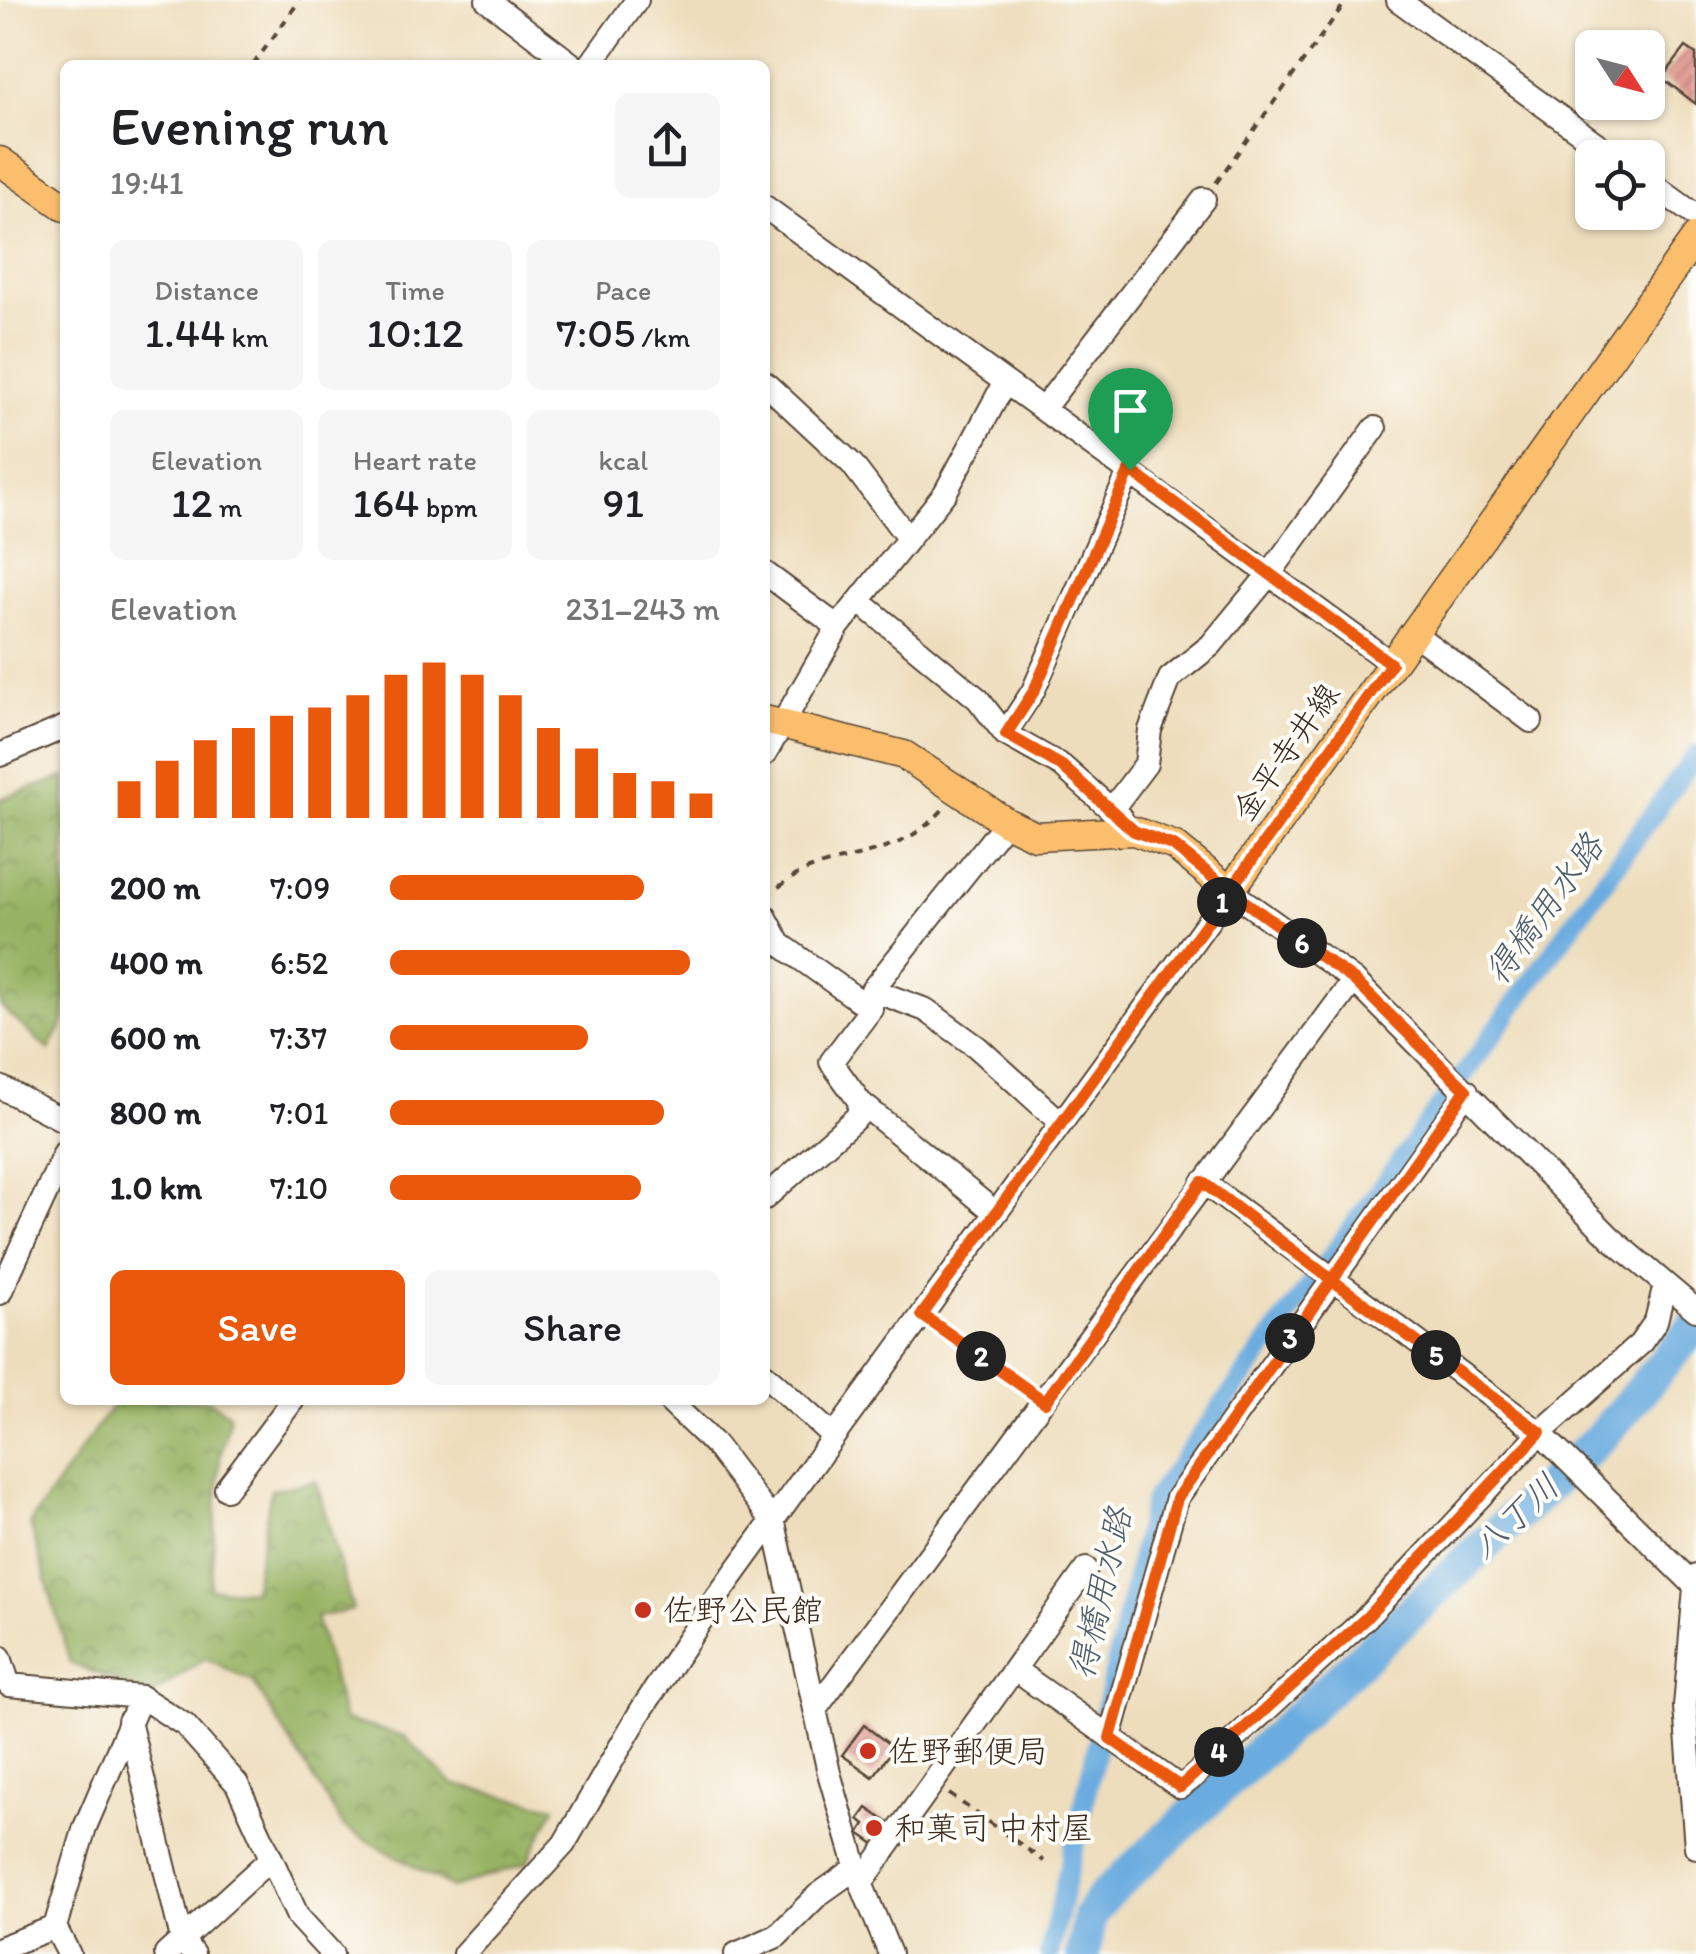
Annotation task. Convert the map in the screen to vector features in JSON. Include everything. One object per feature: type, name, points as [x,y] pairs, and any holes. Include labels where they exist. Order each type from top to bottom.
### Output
[{"type":"main road","points":[[0,161],[60,204]]},
{"type":"main road","name":"金平寺井線","points":[[1230,891],[1696,237]]},
{"type":"main road","points":[[774,722],[904,755],[1006,822],[1035,836],[1134,831],[1174,846],[1230,891]]},
{"type":"street","points":[[487,0],[566,60]]},
{"type":"street","points":[[594,60],[637,0]]},
{"type":"street","points":[[1398,0],[1591,140]]},
{"type":"street","points":[[1665,193],[1696,216]]},
{"type":"street","points":[[1042,408],[1204,199]]},
{"type":"street","points":[[770,211],[1271,572],[1391,664]]},
{"type":"street","points":[[774,722],[838,627],[946,493],[1004,382]]},
{"type":"street","points":[[770,388],[852,464],[908,538]]},
{"type":"street","points":[[1112,809],[1146,764],[1150,730],[1170,678],[1211,645],[1271,572],[1375,428]]},
{"type":"street","points":[[1006,734],[1034,691],[1130,470]]},
{"type":"street","points":[[770,577],[838,627]]},
{"type":"street","points":[[859,602],[978,698],[1006,734],[1062,766],[1134,831]]},
{"type":"street","points":[[1412,632],[1531,721]]},
{"type":"street","points":[[0,755],[60,729]]},
{"type":"street","points":[[996,1213],[860,1102],[831,1062],[872,1000],[1006,822]]},
{"type":"street","points":[[464,1954],[564,1844],[642,1709],[712,1604],[1230,891],[1354,980],[1612,1239],[1696,1310]]},
{"type":"street","points":[[770,925],[780,944],[872,1000],[926,1010],[976,1047],[1060,1122]]},
{"type":"street","points":[[817,1707],[1354,980]]},
{"type":"street","points":[[1110,1738],[1177,1498],[1324,1274],[1460,1085]]},
{"type":"street","points":[[0,1087],[60,1118]]},
{"type":"street","points":[[770,1194],[858,1116],[860,1102]]},
{"type":"street","points":[[0,1293],[60,1163]]},
{"type":"street","points":[[1202,1182],[1540,1432],[1695,1582],[1685,1707],[1696,1847]]},
{"type":"street","points":[[1015,1670],[1180,1787],[1366,1618],[1540,1432],[1640,1344],[1656,1321],[1665,1284]]},
{"type":"street","points":[[770,1380],[833,1436]]},
{"type":"street","points":[[226,1490],[289,1405]]},
{"type":"street","points":[[673,1405],[716,1444],[774,1523],[830,1773],[859,1875],[890,1954]]},
{"type":"street","points":[[736,1954],[777,1936],[818,1895],[859,1875],[933,1783],[1086,1569]]},
{"type":"street","points":[[0,1657],[8,1685],[141,1697],[185,1725],[237,1784],[298,1917],[332,1954]]},
{"type":"street","points":[[69,1954],[55,1926],[85,1827],[141,1697]]},
{"type":"street","points":[[129,1720],[180,1949]]},
{"type":"street","points":[[180,1949],[269,1860]]},
{"type":"street","points":[[0,1948],[55,1926]]},
{"type":"path","points":[[256,60],[300,0]]},
{"type":"path","points":[[1204,199],[1347,0]]},
{"type":"path","points":[[770,893],[810,868],[849,862],[924,831],[959,792]]},
{"type":"path","points":[[922,1315],[1045,1402]]},
{"type":"path","points":[[933,1783],[1044,1861]]},
{"type":"green space","points":[[60,779],[60,1029],[49,1050],[0,1006],[0,799]]},
{"type":"green space","points":[[113,1405],[216,1405],[230,1415],[220,1458],[210,1589],[253,1591],[271,1490],[316,1481],[353,1610],[316,1617],[344,1720],[404,1736],[452,1784],[555,1807],[527,1863],[452,1888],[344,1827],[253,1682],[205,1658],[152,1695],[70,1663],[30,1523]]},
{"type":"building","points":[[1686,47],[1696,54],[1696,104],[1665,80],[1665,74]]},
{"type":"building","points":[[864,1725],[894,1748],[873,1777],[842,1755]]},
{"type":"building","name":"和菓司 中村屋","points":[[867,1808],[890,1824],[875,1844],[859,1833],[865,1824],[859,1819]]},
{"type":"waterway","name":"得橋用水路","points":[[1049,1954],[1154,1500],[1696,755]]},
{"type":"waterway","name":"八丁川","points":[[1083,1954],[1090,1915],[1104,1896],[1602,1436],[1696,1325]]},
{"type":"place","name":"佐野公民館","points":[[643,1610]]},
{"type":"place","name":"佐野郵便局","points":[[868,1751]]},
{"type":"place","name":"和菓司 中村屋","points":[[874,1828]]},
{"type":"route","points":[[1130,470],[1034,691],[1006,734],[1062,766],[1134,831],[1174,846],[1230,891],[922,1315],[1045,1402],[1202,1182],[1332,1280],[1177,1498],[1110,1738],[1180,1787],[1366,1618],[1540,1432],[1332,1280],[1466,1090],[1354,980],[1230,891],[1391,664],[1130,470]]}]
